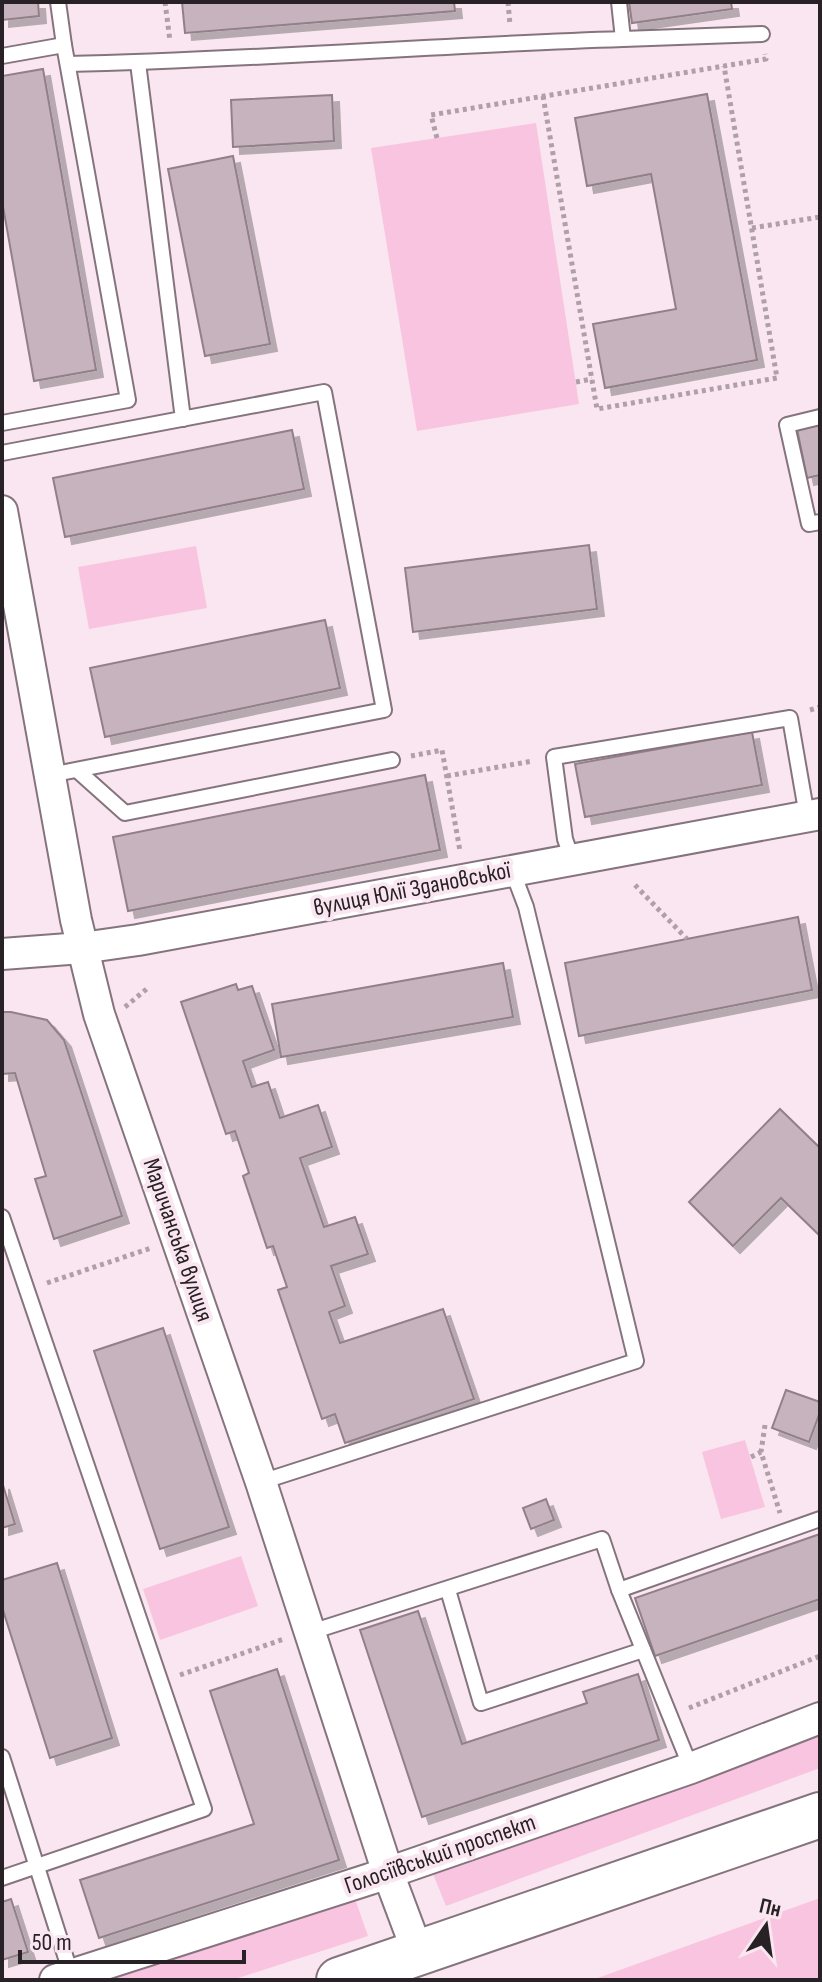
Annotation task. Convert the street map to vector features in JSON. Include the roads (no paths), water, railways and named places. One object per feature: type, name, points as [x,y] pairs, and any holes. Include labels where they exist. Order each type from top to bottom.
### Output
[{"type":"highway","points":[[339,1980],[815,1821]]},
{"type":"street","name":"Маричанська вулиця","points":[[2,511],[64,773],[82,948],[99,1014],[261,1482],[299,1635],[418,1953]]},
{"type":"street","name":"вулиця Юлії Здановської","points":[[2,954],[82,948],[814,815]]},
{"type":"street","name":"Голосіївський проспект","points":[[63,1977],[388,1873],[691,1768],[820,1718]]},
{"type":"lane","points":[[2,423],[128,400],[58,2]]},
{"type":"lane","points":[[619,2],[623,39]]},
{"type":"lane","points":[[68,64],[138,63],[512,42],[762,34]]},
{"type":"lane","points":[[2,56],[64,45]]},
{"type":"lane","points":[[138,63],[183,419]]},
{"type":"lane","points":[[2,453],[324,392],[384,710],[64,773]]},
{"type":"lane","points":[[820,417],[787,425],[809,524],[820,522]]},
{"type":"lane","points":[[572,859],[565,839],[554,757],[790,718],[814,815]]},
{"type":"lane","points":[[64,773],[125,813],[392,760]]},
{"type":"lane","points":[[261,1482],[636,1361],[529,919],[512,870]]},
{"type":"lane","points":[[2,1217],[204,1809],[2,1878]]},
{"type":"lane","points":[[619,1590],[820,1519]]},
{"type":"lane","points":[[299,1635],[602,1539],[619,1590],[691,1768]]},
{"type":"lane","points":[[448,1590],[481,1703],[643,1650]]},
{"type":"lane","points":[[2,1757],[36,1866],[63,1977]]}]
